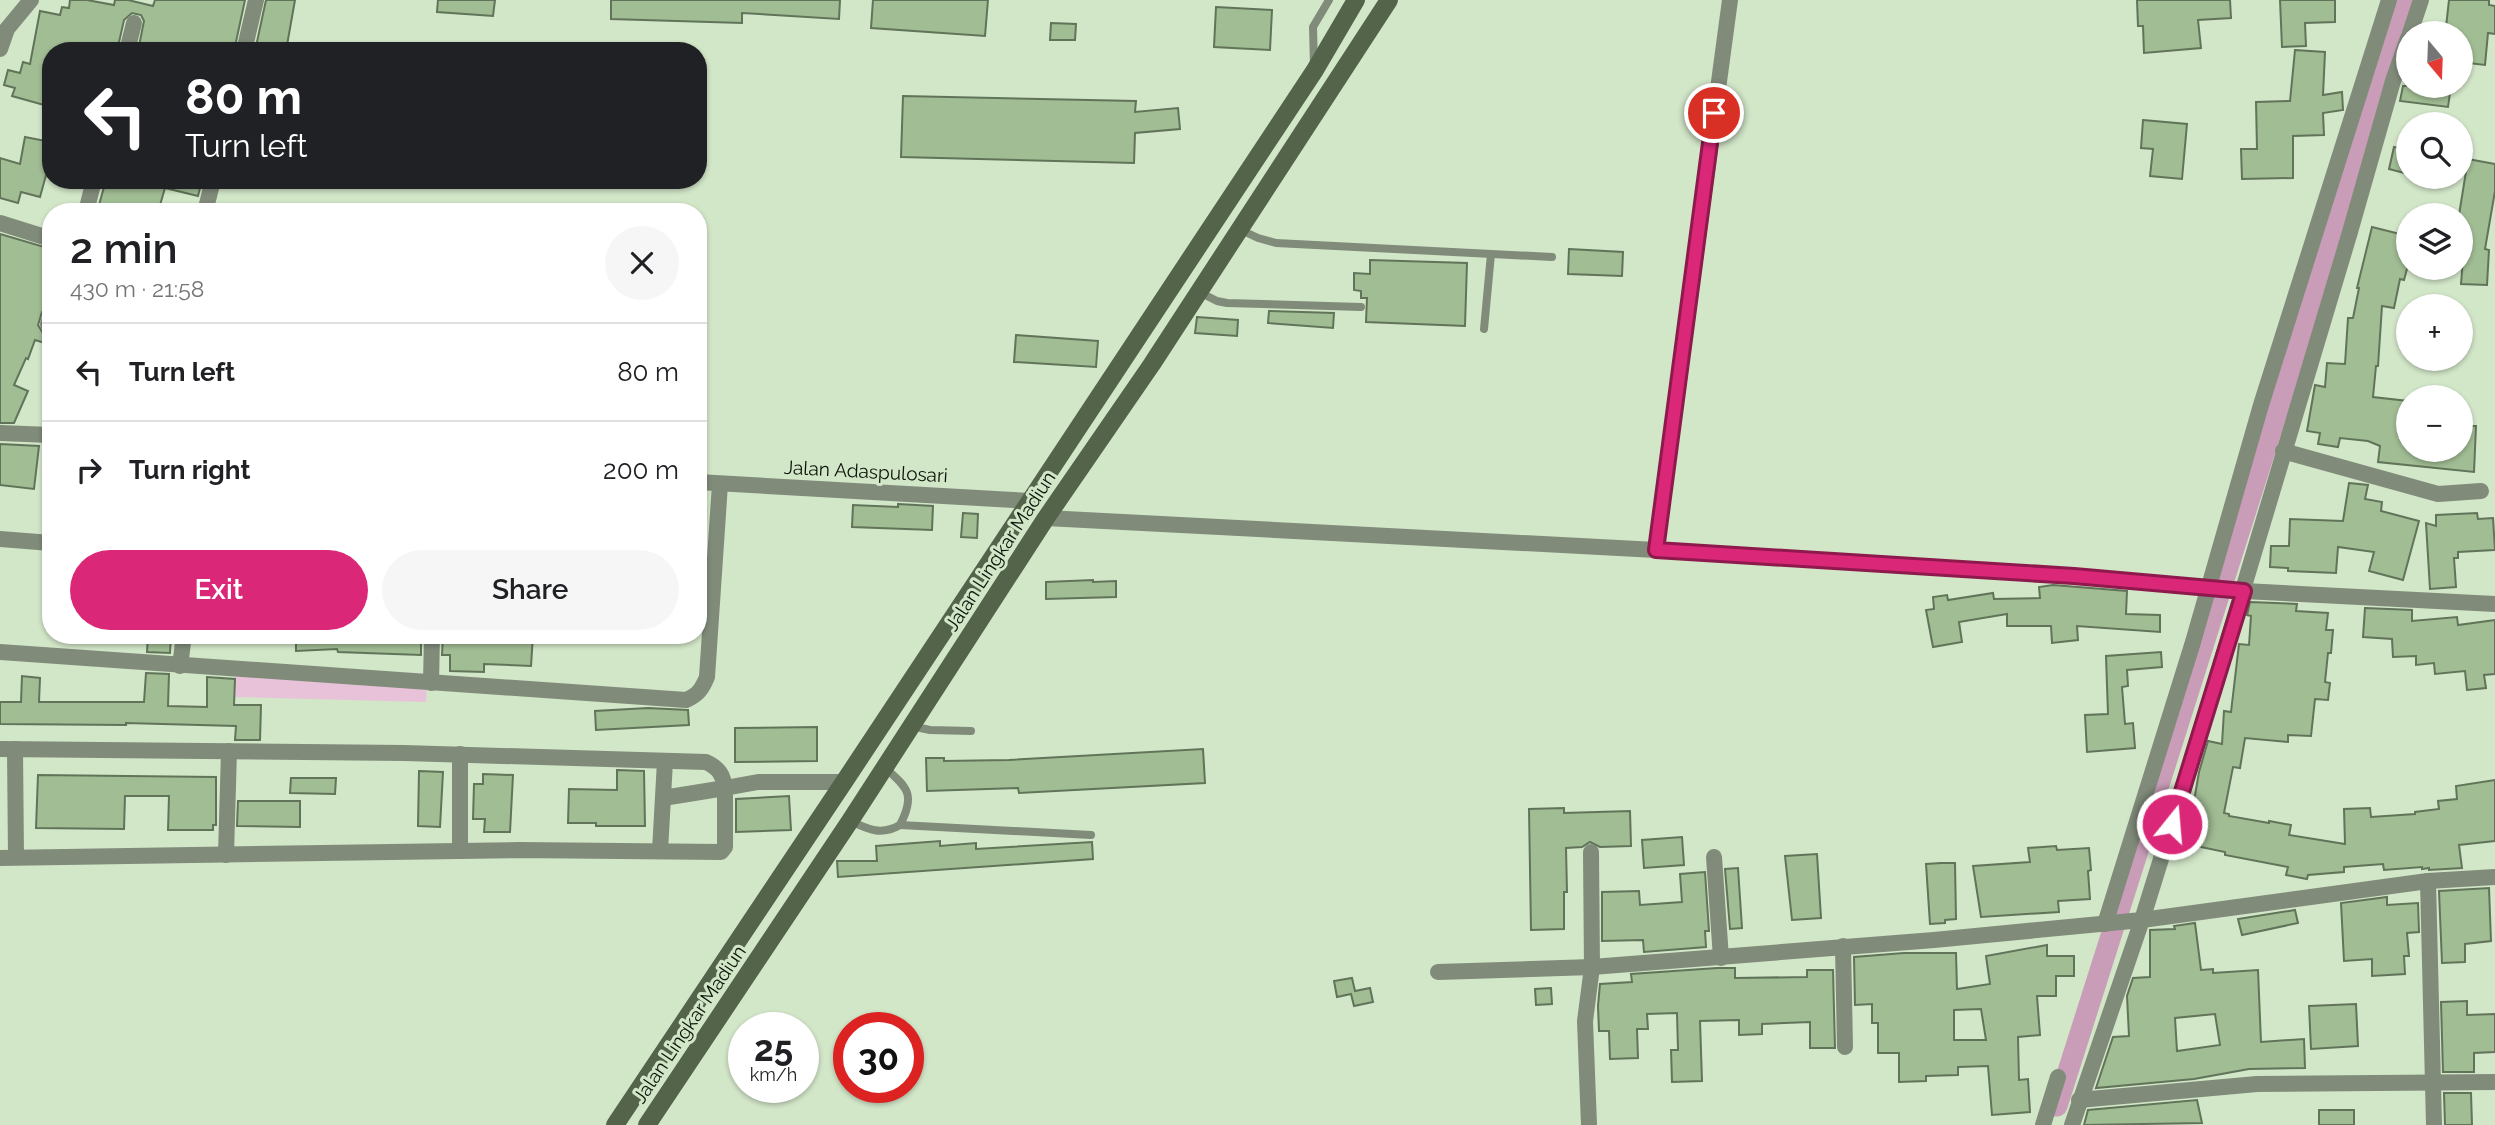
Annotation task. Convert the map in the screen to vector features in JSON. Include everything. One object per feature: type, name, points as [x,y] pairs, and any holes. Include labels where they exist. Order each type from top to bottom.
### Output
[{"type":"main road","name":"Jalan Lingkar Madiun","points":[[615,1125],[1315,70],[1356,0]]},
{"type":"main road","name":"Jalan Lingkar Madiun","points":[[647,1125],[850,821],[1046,518],[1199,292],[1389,0]]},
{"type":"street","points":[[0,49],[4,28],[31,0]]},
{"type":"street","points":[[246,42],[256,0]]},
{"type":"street","points":[[1656,550],[1730,0]]},
{"type":"street","points":[[2107,923],[2210,588],[2261,405],[2389,0]]},
{"type":"street","points":[[2414,21],[2421,0]]},
{"type":"street","points":[[129,42],[134,23]]},
{"type":"street","points":[[2072,1125],[2140,920],[2242,590],[2396,72]]},
{"type":"street","points":[[0,223],[42,236]]},
{"type":"street","points":[[0,433],[42,435]]},
{"type":"street","points":[[2283,451],[2438,494],[2481,491]]},
{"type":"street","name":"Jalan Adaspulosari","points":[[707,483],[1031,500]]},
{"type":"street","points":[[707,576],[720,484]]},
{"type":"street","points":[[1046,518],[1656,550],[2074,576],[2210,588],[2495,604]]},
{"type":"street","points":[[0,539],[42,542]]},
{"type":"street","points":[[180,666],[183,644]]},
{"type":"street","points":[[431,683],[432,644]]},
{"type":"street","points":[[0,652],[687,700],[702,689],[708,677],[707,644]]},
{"type":"street","points":[[8,749],[460,754],[706,762],[715,766],[723,776],[726,847],[723,850],[660,851],[460,851],[8,858],[8,749]]},
{"type":"street","points":[[226,855],[229,751]]},
{"type":"street","points":[[460,754],[460,851]]},
{"type":"street","points":[[660,851],[664,761]]},
{"type":"street","points":[[663,798],[758,782],[844,782]]},
{"type":"street","points":[[1589,1125],[1585,1021],[1592,967],[1591,852]]},
{"type":"street","points":[[1714,857],[1721,958]]},
{"type":"street","points":[[1438,972],[1592,967],[1934,940],[2140,920],[2428,881],[2495,877]]},
{"type":"street","points":[[2428,881],[2434,1125]]},
{"type":"street","points":[[1843,946],[1844,1047]]},
{"type":"street","points":[[2043,1125],[2058,1077]]},
{"type":"street","points":[[2079,1100],[2257,1084],[2495,1082]]},
{"type":"lane","points":[[1315,70],[1313,27],[1329,0]]},
{"type":"lane","points":[[1239,229],[1276,243],[1552,257]]},
{"type":"lane","points":[[1484,329],[1491,254]]},
{"type":"lane","points":[[1199,292],[1227,303],[1362,307]]},
{"type":"lane","points":[[911,726],[930,730],[971,731]]},
{"type":"lane","points":[[884,767],[902,782],[909,800],[909,808],[900,825]]},
{"type":"lane","points":[[850,821],[870,830],[883,831],[900,825],[1091,835]]},
{"type":"shaded area","points":[[235,675],[427,686],[426,702],[234,697]]},
{"type":"building","points":[[70,0],[114,5],[115,0],[128,0],[153,6],[155,0],[245,0],[236,42],[140,42],[144,21],[141,15],[132,13],[124,20],[119,42],[42,42],[42,104],[12,96],[15,88],[4,85],[8,70],[20,73],[23,62],[30,64],[40,11],[60,15],[62,7],[69,8]]},
{"type":"building","points":[[266,0],[295,0],[288,42],[257,42]]},
{"type":"building","points":[[438,0],[495,0],[493,16],[437,12]]},
{"type":"building","points":[[611,0],[840,0],[839,19],[742,13],[742,23],[611,19]]},
{"type":"building","points":[[873,0],[988,0],[985,36],[871,28]]},
{"type":"building","points":[[2137,0],[2230,0],[2231,18],[2198,20],[2201,48],[2144,53],[2143,26],[2138,26]]},
{"type":"building","points":[[2280,0],[2335,0],[2335,22],[2305,23],[2306,46],[2282,47]]},
{"type":"building","points":[[2449,0],[2489,0],[2489,5],[2495,6],[2495,34],[2488,33],[2485,65],[2473,64],[2473,21],[2447,21]]},
{"type":"building","points":[[1216,7],[1272,10],[1270,50],[1214,47]]},
{"type":"building","points":[[1051,23],[1076,24],[1075,40],[1050,40]]},
{"type":"building","points":[[2295,50],[2325,52],[2323,95],[2342,92],[2343,110],[2323,113],[2324,135],[2293,136],[2293,178],[2242,179],[2241,149],[2257,149],[2256,102],[2290,101]]},
{"type":"building","points":[[903,96],[1136,101],[1135,112],[1178,108],[1180,129],[1135,133],[1134,163],[901,157]]},
{"type":"building","points":[[2401,98],[2449,98],[2448,107],[2400,101]]},
{"type":"building","points":[[2143,120],[2187,124],[2182,179],[2150,176],[2153,149],[2141,148]]},
{"type":"building","points":[[25,137],[42,140],[40,197],[21,192],[18,203],[0,198],[0,158],[20,164]]},
{"type":"building","points":[[2394,147],[2396,147],[2396,171],[2389,169]]},
{"type":"building","points":[[2473,160],[2495,164],[2495,191],[2485,249],[2489,250],[2487,285],[2461,284],[2461,280],[2473,280],[2473,203],[2461,203],[2463,189],[2473,189]]},
{"type":"building","points":[[103,189],[165,189],[161,203],[100,203]]},
{"type":"building","points":[[169,189],[200,189],[198,196]]},
{"type":"building","points":[[2372,227],[2396,233],[2396,280],[2400,280],[2394,308],[2382,306],[2373,397],[2396,400],[2396,462],[2473,462],[2473,426],[2476,426],[2474,472],[2378,462],[2380,446],[2368,441],[2340,438],[2338,447],[2318,444],[2320,433],[2307,431],[2315,385],[2325,387],[2327,363],[2345,364],[2348,318],[2353,318],[2357,288]]},
{"type":"building","points":[[0,234],[42,246],[42,312],[38,325],[42,331],[42,342],[35,340],[14,385],[28,391],[14,423],[0,423]]},
{"type":"building","points":[[1569,249],[1623,252],[1622,276],[1568,274]]},
{"type":"building","points":[[1370,260],[1467,263],[1465,326],[1366,322],[1367,298],[1361,298],[1361,291],[1354,290],[1354,273],[1370,274]]},
{"type":"building","points":[[1269,311],[1334,313],[1333,328],[1268,323]]},
{"type":"building","points":[[1197,317],[1238,320],[1237,336],[1195,333]]},
{"type":"building","points":[[1016,335],[1098,341],[1096,367],[1014,362]]},
{"type":"building","points":[[0,444],[39,446],[34,489],[0,485]]},
{"type":"building","points":[[2349,483],[2368,485],[2365,499],[2382,502],[2381,511],[2419,521],[2403,580],[2369,571],[2374,552],[2338,547],[2336,573],[2288,571],[2288,568],[2270,567],[2271,546],[2289,546],[2290,519],[2343,521]]},
{"type":"building","points":[[898,504],[933,506],[932,530],[852,527],[853,505],[898,507]]},
{"type":"building","points":[[963,513],[978,514],[977,538],[961,537]]},
{"type":"building","points":[[2477,513],[2478,519],[2493,518],[2495,550],[2458,552],[2458,558],[2454,558],[2456,587],[2430,589],[2426,523],[2436,526],[2436,515]]},
{"type":"building","points":[[1116,581],[1116,597],[1046,599],[1046,582]]},
{"type":"building","points":[[2053,585],[2127,591],[2126,614],[2160,615],[2160,632],[2077,626],[2078,640],[2052,643],[2051,626],[2007,626],[2007,614],[1959,622],[1962,642],[1933,647],[1926,610],[1934,609],[1933,597],[1947,595],[1948,600],[1993,593],[1994,599],[2040,598],[2039,587]]},
{"type":"building","points":[[2250,602],[2297,604],[2296,611],[2328,613],[2326,630],[2333,630],[2325,682],[2330,683],[2328,700],[2315,699],[2311,736],[2288,735],[2288,742],[2245,738],[2240,768],[2233,767],[2224,813],[2291,825],[2289,835],[2345,844],[2344,809],[2370,808],[2371,817],[2415,814],[2439,809],[2438,801],[2457,799],[2456,786],[2495,780],[2495,841],[2459,845],[2462,868],[2384,870],[2383,864],[2344,867],[2344,872],[2308,875],[2307,879],[2286,875],[2288,867],[2225,855],[2225,852],[2177,842],[2189,806],[2193,807],[2208,741],[2222,744],[2224,711],[2231,712],[2239,644],[2249,645],[2251,616],[2247,615]]},
{"type":"building","points":[[2365,608],[2412,610],[2412,621],[2457,617],[2458,625],[2495,620],[2495,674],[2484,675],[2486,688],[2467,690],[2465,671],[2435,674],[2434,663],[2416,665],[2416,656],[2393,657],[2392,639],[2363,637]]},
{"type":"building","points":[[147,644],[170,644],[170,653],[147,652]]},
{"type":"building","points":[[296,644],[421,644],[421,655],[338,652],[337,649],[296,651]]},
{"type":"building","points":[[443,644],[532,644],[531,666],[484,664],[484,672],[450,671],[450,655],[442,655]]},
{"type":"building","points":[[2161,652],[2162,667],[2127,670],[2128,686],[2122,687],[2125,724],[2133,723],[2135,748],[2087,752],[2085,715],[2108,714],[2106,656]]},
{"type":"building","points":[[146,673],[169,674],[168,706],[207,707],[207,677],[235,679],[234,705],[261,705],[260,740],[235,740],[236,726],[0,724],[0,702],[21,702],[22,676],[40,678],[39,702],[144,702]]},
{"type":"building","points":[[648,708],[688,710],[689,725],[596,730],[595,711]]},
{"type":"building","points":[[817,727],[817,761],[735,762],[735,728]]},
{"type":"building","points":[[1203,749],[1205,783],[1019,793],[1018,788],[927,791],[926,758],[944,758],[944,761],[1009,760]]},
{"type":"building","points":[[617,770],[644,771],[645,826],[568,823],[569,789],[617,790]]},
{"type":"building","points":[[419,771],[443,772],[440,827],[418,826]]},
{"type":"building","points":[[483,774],[513,775],[510,832],[484,832],[485,819],[473,819],[474,784],[483,784]]},
{"type":"building","points":[[38,775],[216,777],[216,825],[213,825],[213,830],[168,830],[169,796],[125,796],[124,829],[36,828]]},
{"type":"building","points":[[291,778],[336,778],[335,794],[290,793]]},
{"type":"building","points":[[789,796],[791,830],[736,832],[736,799]]},
{"type":"building","points":[[238,801],[300,801],[300,827],[237,826]]},
{"type":"building","points":[[1564,808],[1564,813],[1630,811],[1631,846],[1600,847],[1590,842],[1582,847],[1566,848],[1564,929],[1531,930],[1529,809]]},
{"type":"building","points":[[1682,837],[1684,865],[1644,868],[1642,840]]},
{"type":"building","points":[[940,841],[940,846],[976,843],[976,849],[1092,842],[1093,859],[838,877],[837,861],[877,861],[876,846]]},
{"type":"building","points":[[2056,846],[2057,850],[2089,848],[2090,899],[2058,901],[2059,912],[1981,917],[1973,866],[2030,862],[2028,848]]},
{"type":"building","points":[[1817,854],[1821,918],[1792,920],[1785,856]]},
{"type":"building","points":[[1955,863],[1956,919],[1930,924],[1926,864]]},
{"type":"building","points":[[1738,868],[1742,928],[1730,929],[1725,869]]},
{"type":"building","points":[[1705,872],[1709,931],[1705,931],[1706,947],[1644,952],[1643,940],[1602,941],[1602,892],[1639,891],[1640,905],[1682,902],[1680,874]]},
{"type":"building","points":[[2489,888],[2491,941],[2465,944],[2465,962],[2442,963],[2439,891]]},
{"type":"building","points":[[2387,897],[2387,905],[2418,903],[2419,932],[2407,933],[2409,956],[2404,956],[2405,974],[2372,976],[2372,959],[2344,961],[2341,903]]},
{"type":"building","points":[[2295,910],[2298,923],[2242,935],[2238,919]]},
{"type":"building","points":[[2195,923],[2201,970],[2213,969],[2213,973],[2258,970],[2261,1042],[2304,1039],[2305,1068],[2249,1069],[2194,1079],[2096,1088],[2113,1037],[2129,1036],[2127,996],[2133,978],[2150,977],[2150,930],[2175,929],[2174,926]],"holes":[[[2215,1014],[2220,1045],[2177,1051],[2175,1018]]]},
{"type":"building","points":[[2047,945],[2047,956],[2074,956],[2074,976],[2056,976],[2056,996],[2037,996],[2040,1035],[2018,1037],[2019,1080],[2028,1079],[2030,1112],[1992,1115],[1988,1066],[1958,1067],[1958,1075],[1926,1076],[1926,1081],[1899,1082],[1899,1053],[1878,1053],[1878,1023],[1872,1023],[1872,1004],[1855,1005],[1854,957],[1956,953],[1957,989],[1990,984],[1986,956]],"holes":[[[1981,1009],[1986,1040],[1954,1040],[1954,1010]]]},
{"type":"building","points":[[1735,968],[1735,978],[1807,977],[1807,970],[1833,970],[1835,1048],[1810,1048],[1810,1022],[1762,1024],[1762,1034],[1739,1035],[1739,1020],[1700,1021],[1702,1081],[1672,1082],[1671,1050],[1678,1050],[1677,1013],[1647,1014],[1648,1029],[1637,1029],[1638,1058],[1610,1059],[1609,1031],[1599,1031],[1600,984],[1632,982],[1631,974]]},
{"type":"building","points":[[1352,978],[1355,991],[1370,988],[1373,1002],[1354,1006],[1351,994],[1337,997],[1334,981]]},
{"type":"building","points":[[1551,988],[1552,1004],[1536,1005],[1535,989]]},
{"type":"building","points":[[2467,1001],[2467,1015],[2495,1014],[2495,1052],[2474,1053],[2474,1072],[2443,1072],[2441,1002]]},
{"type":"building","points":[[2356,1004],[2358,1046],[2311,1049],[2309,1006]]},
{"type":"building","points":[[2444,1093],[2471,1093],[2472,1125],[2445,1125]]},
{"type":"building","points":[[2197,1100],[2202,1123],[2084,1125],[2088,1110]]},
{"type":"building","points":[[2319,1110],[2354,1110],[2354,1125],[2319,1125]]},
{"type":"waterway","points":[[2057,1106],[2408,0]]},
{"type":"route","points":[[1714,113],[1656,550],[2074,576],[2244,591],[2172,824]]}]
